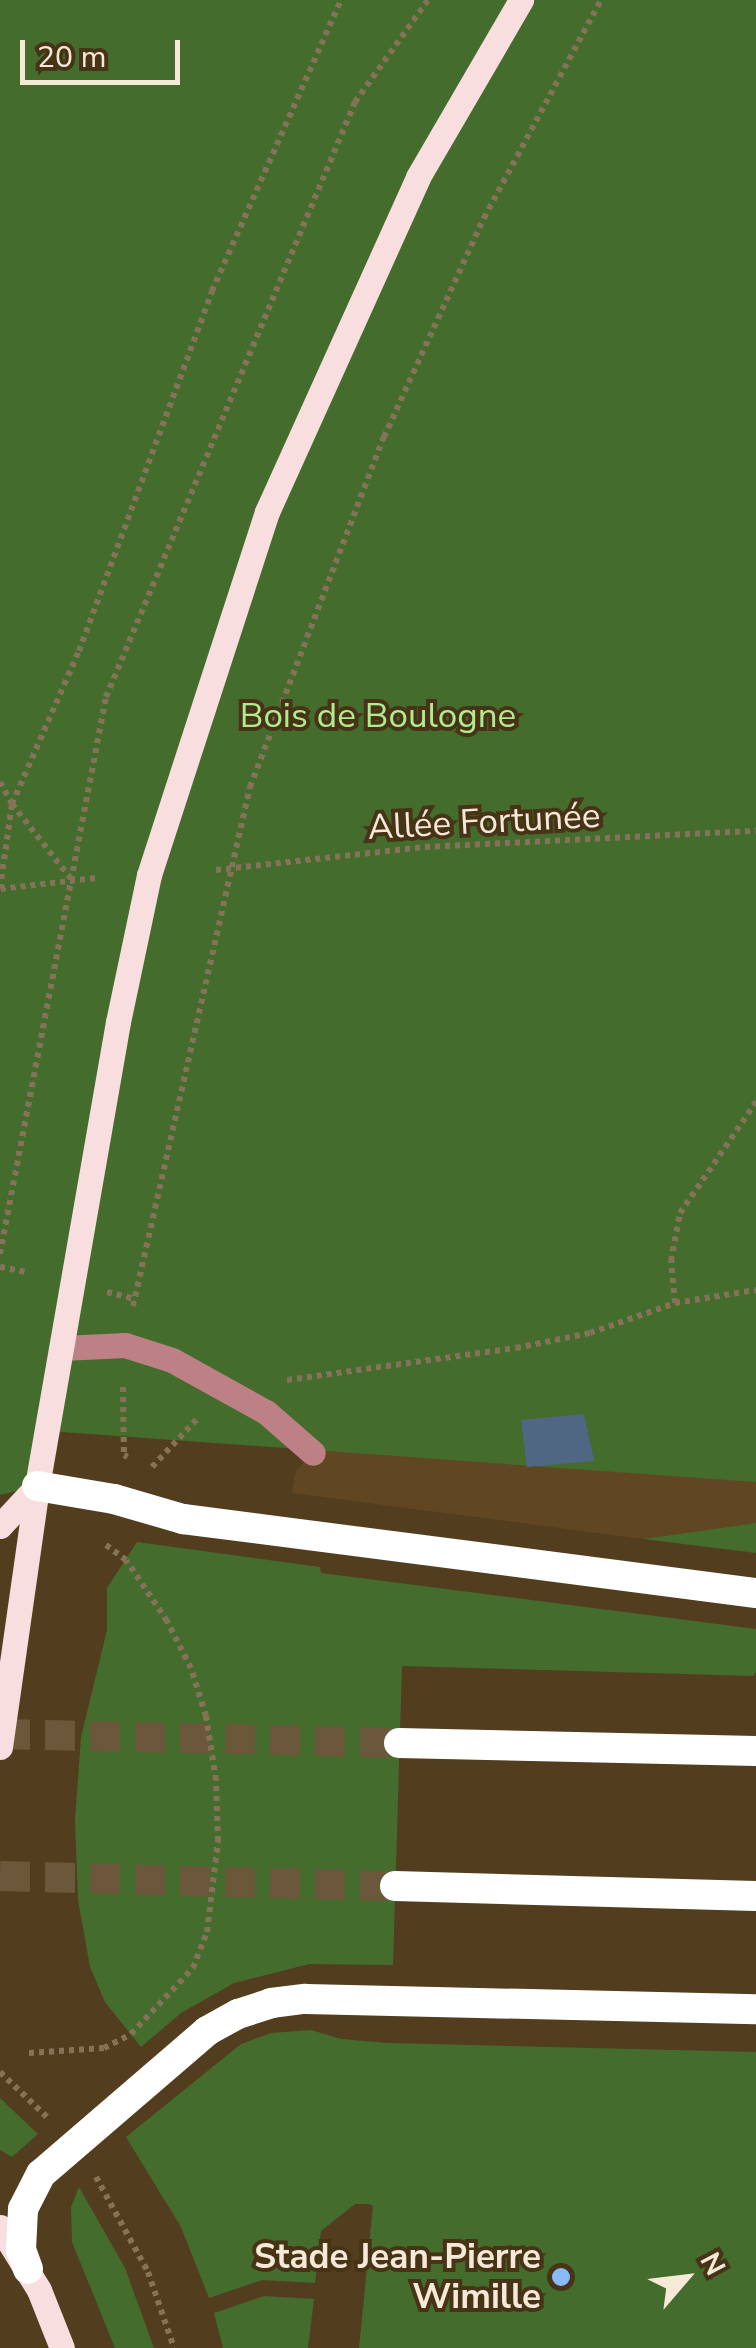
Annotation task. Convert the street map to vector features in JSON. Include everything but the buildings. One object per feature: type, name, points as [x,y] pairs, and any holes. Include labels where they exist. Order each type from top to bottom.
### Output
[{"type":"highway","points":[[38,1486],[114,1499],[183,1519],[756,1593]]},
{"type":"highway","points":[[399,1743],[756,1752]]},
{"type":"highway","points":[[395,1886],[756,1896]]},
{"type":"highway","points":[[28,2269],[22,2250],[23,2209],[41,2174],[207,2031],[271,2002],[306,1999],[756,2009]]},
{"type":"main road","points":[[0,1746],[38,1486],[118,1022],[150,875],[266,512],[418,177],[521,0]]},
{"type":"main road","points":[[0,1526],[38,1486]]},
{"type":"main road","points":[[0,2227],[28,2269],[62,2348]]},
{"type":"lane","points":[[62,1348],[124,1345],[172,1360],[266,1412],[313,1452]]},
{"type":"path","points":[[96,878],[0,889],[12,804],[80,651],[212,291],[340,0]]},
{"type":"path","points":[[0,1254],[106,697],[355,102],[428,0]]},
{"type":"path","points":[[601,0],[484,218],[384,437],[250,787],[124,1345],[124,1455],[150,1469],[227,1388],[516,1348],[590,1333],[675,1303],[756,1290]]},
{"type":"path","points":[[0,782],[12,804],[73,881]]},
{"type":"path","name":"Allée Fortunée","points":[[216,870],[424,847],[756,831]]},
{"type":"path","points":[[675,1303],[671,1261],[680,1213],[756,1102]]},
{"type":"path","points":[[0,1267],[25,1272]]},
{"type":"path","points":[[106,1292],[135,1299]]},
{"type":"path","points":[[29,2054],[104,2048],[131,2034],[193,1968],[208,1932],[218,1841],[216,1780],[206,1716],[191,1668],[167,1621],[126,1560],[105,1544]]},
{"type":"path","points":[[0,2072],[53,2123]]},
{"type":"path","points":[[92,2170],[148,2272],[174,2348]]},
{"type":"shaded area","points":[[756,1408],[756,1523],[643,1539],[292,1493],[296,1471],[326,1438]]},
{"type":"green space","name":"Bois de Boulogne","points":[[0,0],[756,0],[756,1482],[48,1431],[37,1486],[0,1495]]},
{"type":"green space","points":[[756,1523],[756,1553],[643,1539]]},
{"type":"green space","points":[[137,1542],[320,1567],[321,1573],[756,1629],[756,1672],[753,1676],[402,1666],[393,1965],[309,1964],[234,1983],[181,2013],[141,2047],[105,2002],[90,1967],[78,1900],[75,1821],[81,1737],[107,1630],[107,1588]]},
{"type":"green space","name":"Stade Jean-Pierre Wimille","points":[[311,2030],[341,2039],[387,2043],[756,2052],[756,2348],[359,2348],[373,2206],[369,2204],[355,2204],[321,2231],[315,2283],[262,2280],[209,2298],[181,2227],[126,2137],[241,2044],[271,2033]]},
{"type":"green space","points":[[0,2098],[38,2134],[12,2157],[0,2150]]},
{"type":"green space","points":[[79,2187],[125,2268],[154,2348],[115,2348],[72,2242],[71,2207]]},
{"type":"green space","points":[[264,2296],[314,2299],[308,2348],[223,2348],[214,2313]]},
{"type":"tunnel","points":[[0,1734],[399,1743]]},
{"type":"tunnel","points":[[0,1876],[395,1886]]},
{"type":"place","name":"Stade Jean-Pierre Wimille","points":[[561,2277]]}]
